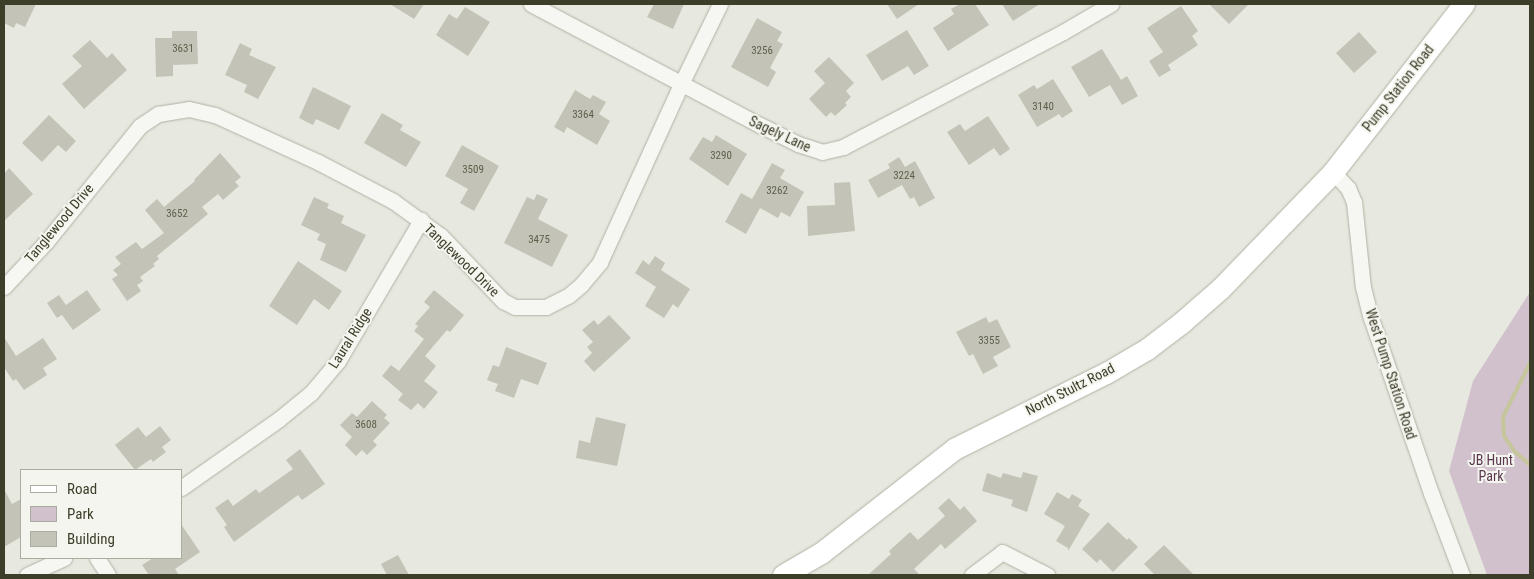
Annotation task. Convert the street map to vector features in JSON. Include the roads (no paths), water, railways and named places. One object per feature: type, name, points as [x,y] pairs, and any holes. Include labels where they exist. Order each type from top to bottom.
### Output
[{"type":"street","name":"Sagely Lane","points":[[531,4],[798,144],[822,152],[833,150],[862,137],[1063,32],[1111,4]]},
{"type":"street","name":"Tanglewood Drive","points":[[4,287],[46,242],[140,126],[158,114],[178,109],[189,109],[215,115],[258,134],[368,188],[421,220],[441,236],[504,301],[515,307],[526,309],[546,307],[557,303],[581,285],[600,262],[681,84],[720,4]]},
{"type":"street","name":"Pump Station Road","points":[[1333,172],[1464,4]]},
{"type":"street","name":"North Stultz Road","points":[[783,575],[821,553],[954,449],[1106,373],[1147,349],[1221,288],[1333,172]]},
{"type":"street","name":"West Pump Station Road","points":[[1333,172],[1348,188],[1354,202],[1363,287],[1371,318],[1431,493],[1462,575]]},
{"type":"street","name":"Laural Ridge","points":[[182,487],[279,419],[311,393],[338,361],[421,220]]},
{"type":"street","points":[[972,575],[1002,552],[1047,575]]},
{"type":"street","points":[[28,575],[62,559]]},
{"type":"street","points":[[98,559],[108,575]]},
{"type":"waterway","points":[[1530,363],[1503,417],[1504,436],[1514,451],[1530,465]]},
{"type":"park label","name":"JB Hunt Park","points":[[1491,468]]}]
